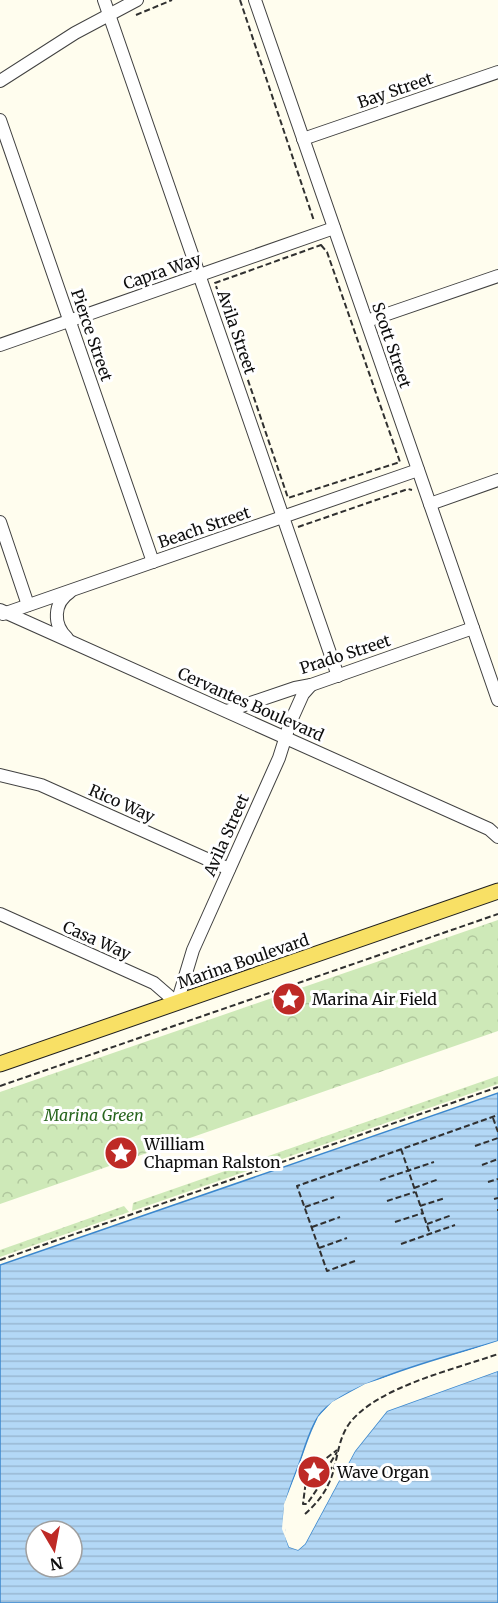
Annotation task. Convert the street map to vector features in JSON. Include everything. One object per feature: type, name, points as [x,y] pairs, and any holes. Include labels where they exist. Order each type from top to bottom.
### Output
[{"type":"main road","name":"Marina Boulevard","points":[[0,1064],[495,890]]},
{"type":"street","name":"Avila Street","points":[[104,0],[338,676]]},
{"type":"street","points":[[0,81],[109,14],[137,0]]},
{"type":"street","name":"Scott Street","points":[[255,0],[473,628],[496,686],[498,700]]},
{"type":"street","name":"Bay Street","points":[[303,139],[498,72]]},
{"type":"street","name":"Pierce Street","points":[[0,120],[153,562]]},
{"type":"street","name":"Capra Way","points":[[0,345],[334,228]]},
{"type":"street","points":[[367,321],[498,276]]},
{"type":"street","name":"Beach Street","points":[[2,612],[73,590],[418,470]]},
{"type":"street","points":[[430,504],[498,480]]},
{"type":"street","points":[[0,522],[28,605]]},
{"type":"street","points":[[70,641],[59,630],[57,614],[61,600],[73,590]]},
{"type":"street","name":"Cervantes Boulevard","points":[[2,612],[495,832]]},
{"type":"street","name":"Prado Street","points":[[227,711],[338,676],[473,628]]},
{"type":"street","name":"Avila Street","points":[[177,1003],[188,962],[303,694],[311,685]]},
{"type":"street","name":"Rico Way","points":[[0,775],[41,785],[229,869]]},
{"type":"street","name":"Casa Way","points":[[0,914],[154,983],[177,1003]]},
{"type":"path","points":[[134,16],[172,0]]},
{"type":"path","points":[[240,0],[315,220],[313,222]]},
{"type":"path","points":[[321,245],[327,252],[400,462],[288,498],[215,283],[321,245]]},
{"type":"path","points":[[298,527],[408,489],[415,491]]},
{"type":"path","points":[[300,674],[321,666],[318,655]]},
{"type":"path","points":[[0,1086],[142,1034],[498,914]]},
{"type":"path","points":[[0,1260],[498,1087]]},
{"type":"path","points":[[355,1261],[327,1271],[297,1186],[498,1115]]},
{"type":"path","points":[[492,1117],[498,1132]]},
{"type":"path","points":[[475,1146],[498,1138]]},
{"type":"path","points":[[401,1149],[430,1234]]},
{"type":"path","points":[[482,1165],[498,1159]]},
{"type":"path","points":[[380,1180],[434,1162]]},
{"type":"path","points":[[387,1201],[439,1179]]},
{"type":"path","points":[[488,1182],[498,1179]]},
{"type":"path","points":[[305,1207],[334,1197]]},
{"type":"path","points":[[420,1206],[445,1198]]},
{"type":"path","points":[[395,1222],[423,1213]]},
{"type":"path","points":[[426,1224],[452,1215]]},
{"type":"path","points":[[312,1227],[340,1217]]},
{"type":"path","points":[[401,1244],[456,1225]]},
{"type":"path","points":[[319,1248],[347,1238]]},
{"type":"path","points":[[310,1476],[316,1484],[320,1480],[349,1424],[370,1405],[396,1391],[498,1354]]},
{"type":"path","points":[[305,1514],[328,1485],[338,1449]]},
{"type":"path","points":[[335,1461],[325,1480],[307,1504],[303,1504],[306,1480],[310,1476],[318,1476],[321,1463],[338,1449]]},
{"type":"green space","name":"Marina Green","points":[[498,920],[498,1031],[0,1204],[0,1092]]},
{"type":"green space","points":[[498,1076],[498,1084],[132,1211],[133,1203]]},
{"type":"green space","points":[[124,1206],[129,1212],[0,1257],[0,1250]]},
{"type":"water","points":[[498,1093],[498,1341],[374,1381],[330,1404],[318,1417],[311,1430],[289,1491],[283,1517],[289,1547],[298,1550],[305,1544],[355,1451],[387,1411],[498,1371],[498,1603],[0,1603],[0,1265]]},
{"type":"pier","points":[[498,1341],[498,1344],[366,1387],[334,1404],[321,1418],[287,1504],[285,1529],[291,1544],[298,1547],[303,1542],[353,1449],[385,1409],[498,1368],[498,1371],[387,1411],[355,1451],[305,1544],[298,1550],[289,1547],[282,1529],[284,1504],[318,1417],[332,1402],[365,1384]]},
{"type":"place","name":"Marina Air Field","points":[[289,999]]},
{"type":"place","name":"William Chapman Ralston","points":[[121,1153]]},
{"type":"place","name":"Wave Organ","points":[[314,1472]]}]
